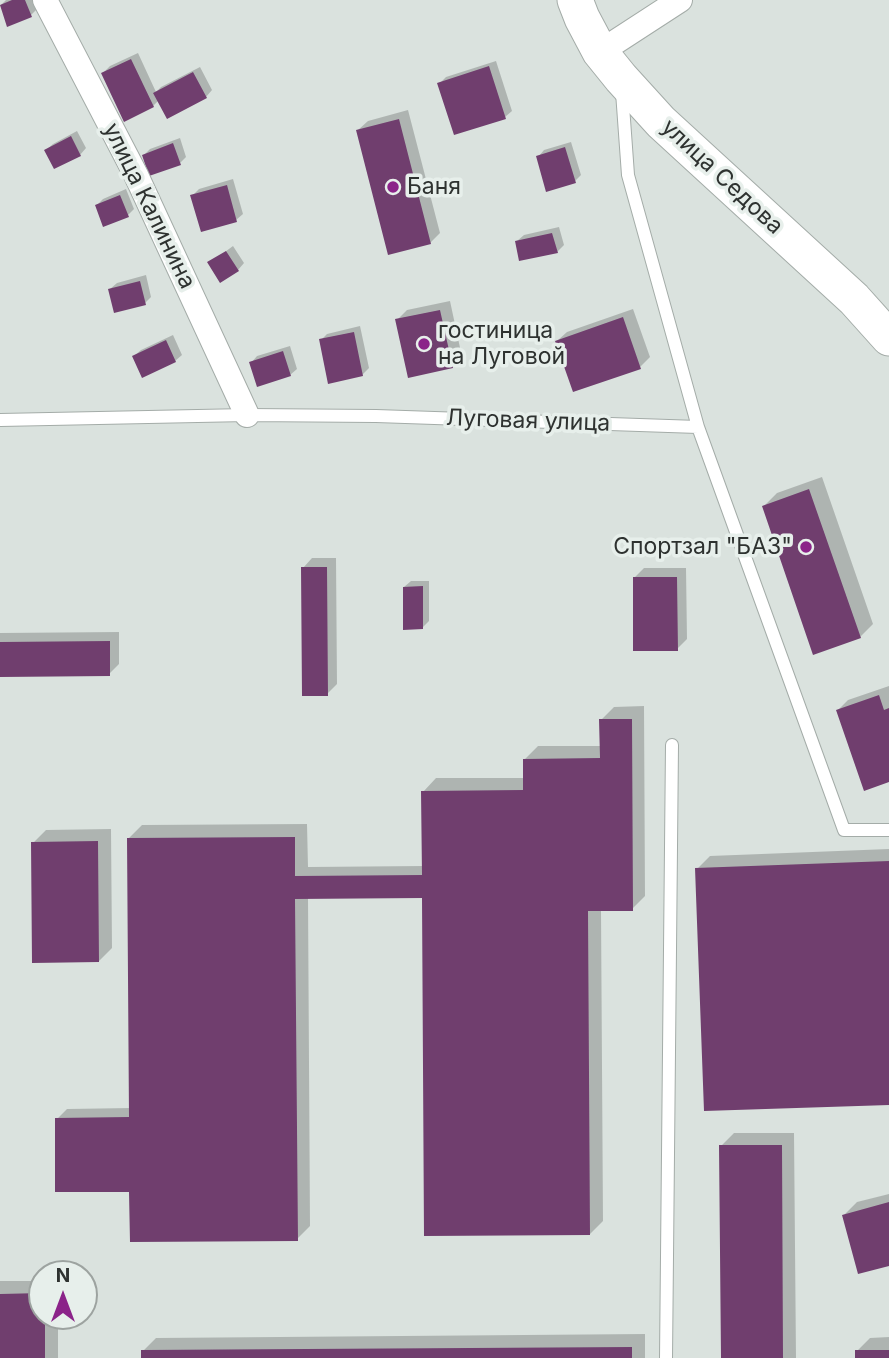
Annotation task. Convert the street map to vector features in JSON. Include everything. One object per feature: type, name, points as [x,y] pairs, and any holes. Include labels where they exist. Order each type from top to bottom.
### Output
[{"type":"main road","name":"улица Седова","points":[[575,0],[611,65],[662,122],[854,299],[889,338]]},
{"type":"street","name":"улица Калинина","points":[[45,0],[136,175],[247,415]]},
{"type":"street","points":[[611,65],[680,0]]},
{"type":"lane","points":[[611,65],[628,175],[698,427],[844,830],[889,830]]},
{"type":"lane","name":"Луговая улица","points":[[0,420],[247,415],[376,416],[698,427]]},
{"type":"lane","points":[[666,1358],[672,745]]},
{"type":"building","points":[[12,0],[25,0],[32,17],[7,27],[0,5]]},
{"type":"building","points":[[131,59],[154,107],[124,122],[101,73]]},
{"type":"building","points":[[489,66],[506,119],[454,135],[437,83]]},
{"type":"building","points":[[193,72],[207,98],[167,119],[153,93]]},
{"type":"building","name":"Баня","points":[[399,119],[431,244],[388,255],[356,130]]},
{"type":"building","points":[[71,136],[81,156],[54,169],[44,150]]},
{"type":"building","points":[[173,143],[181,165],[149,176],[142,155]]},
{"type":"building","points":[[565,147],[576,183],[546,192],[536,156]]},
{"type":"building","points":[[227,185],[237,222],[201,232],[190,195]]},
{"type":"building","points":[[120,195],[129,217],[103,227],[95,205]]},
{"type":"building","points":[[552,233],[558,253],[519,261],[515,241]]},
{"type":"building","points":[[226,251],[239,271],[220,283],[207,262]]},
{"type":"building","points":[[140,281],[146,305],[114,313],[108,289]]},
{"type":"building","name":"гостиница на Луговой","points":[[440,310],[453,368],[408,378],[395,319]]},
{"type":"building","points":[[623,317],[641,369],[573,392],[555,341]]},
{"type":"building","points":[[354,332],[363,376],[328,384],[319,339]]},
{"type":"building","points":[[166,340],[176,362],[142,378],[132,356]]},
{"type":"building","points":[[283,351],[291,376],[257,387],[249,362]]},
{"type":"building","points":[[809,489],[861,638],[813,655],[762,506]]},
{"type":"building","points":[[301,567],[327,567],[328,696],[302,696]]},
{"type":"building","points":[[633,577],[677,577],[678,651],[633,651]]},
{"type":"building","points":[[423,586],[423,629],[403,630],[403,587]]},
{"type":"building","points":[[110,641],[110,676],[0,677],[0,642]]},
{"type":"building","points":[[879,695],[884,710],[889,708],[889,782],[864,791],[836,710]]},
{"type":"building","points":[[599,719],[632,719],[633,911],[588,911],[590,1235],[424,1236],[422,898],[295,899],[298,1241],[130,1242],[129,1192],[55,1192],[55,1118],[129,1117],[127,838],[295,837],[295,876],[422,875],[421,791],[523,790],[523,759],[600,758]]},
{"type":"building","points":[[98,841],[99,962],[32,963],[31,842]]},
{"type":"building","points":[[889,861],[889,1105],[704,1111],[695,868]]},
{"type":"building","points":[[719,1145],[782,1145],[783,1358],[721,1358]]},
{"type":"building","points":[[889,1202],[889,1266],[858,1274],[842,1215]]},
{"type":"building","points":[[28,1293],[28,1330],[45,1330],[45,1358],[0,1358],[0,1294]]},
{"type":"building","points":[[632,1347],[632,1358],[141,1358],[141,1350]]},
{"type":"building","points":[[855,1350],[889,1350],[889,1358],[855,1358]]},
{"type":"place","name":"Баня","points":[[393,187]]},
{"type":"place","name":"гостиница на Луговой","points":[[424,344]]},
{"type":"place","name":"Спортзал \"БАЗ\"","points":[[806,547]]}]
